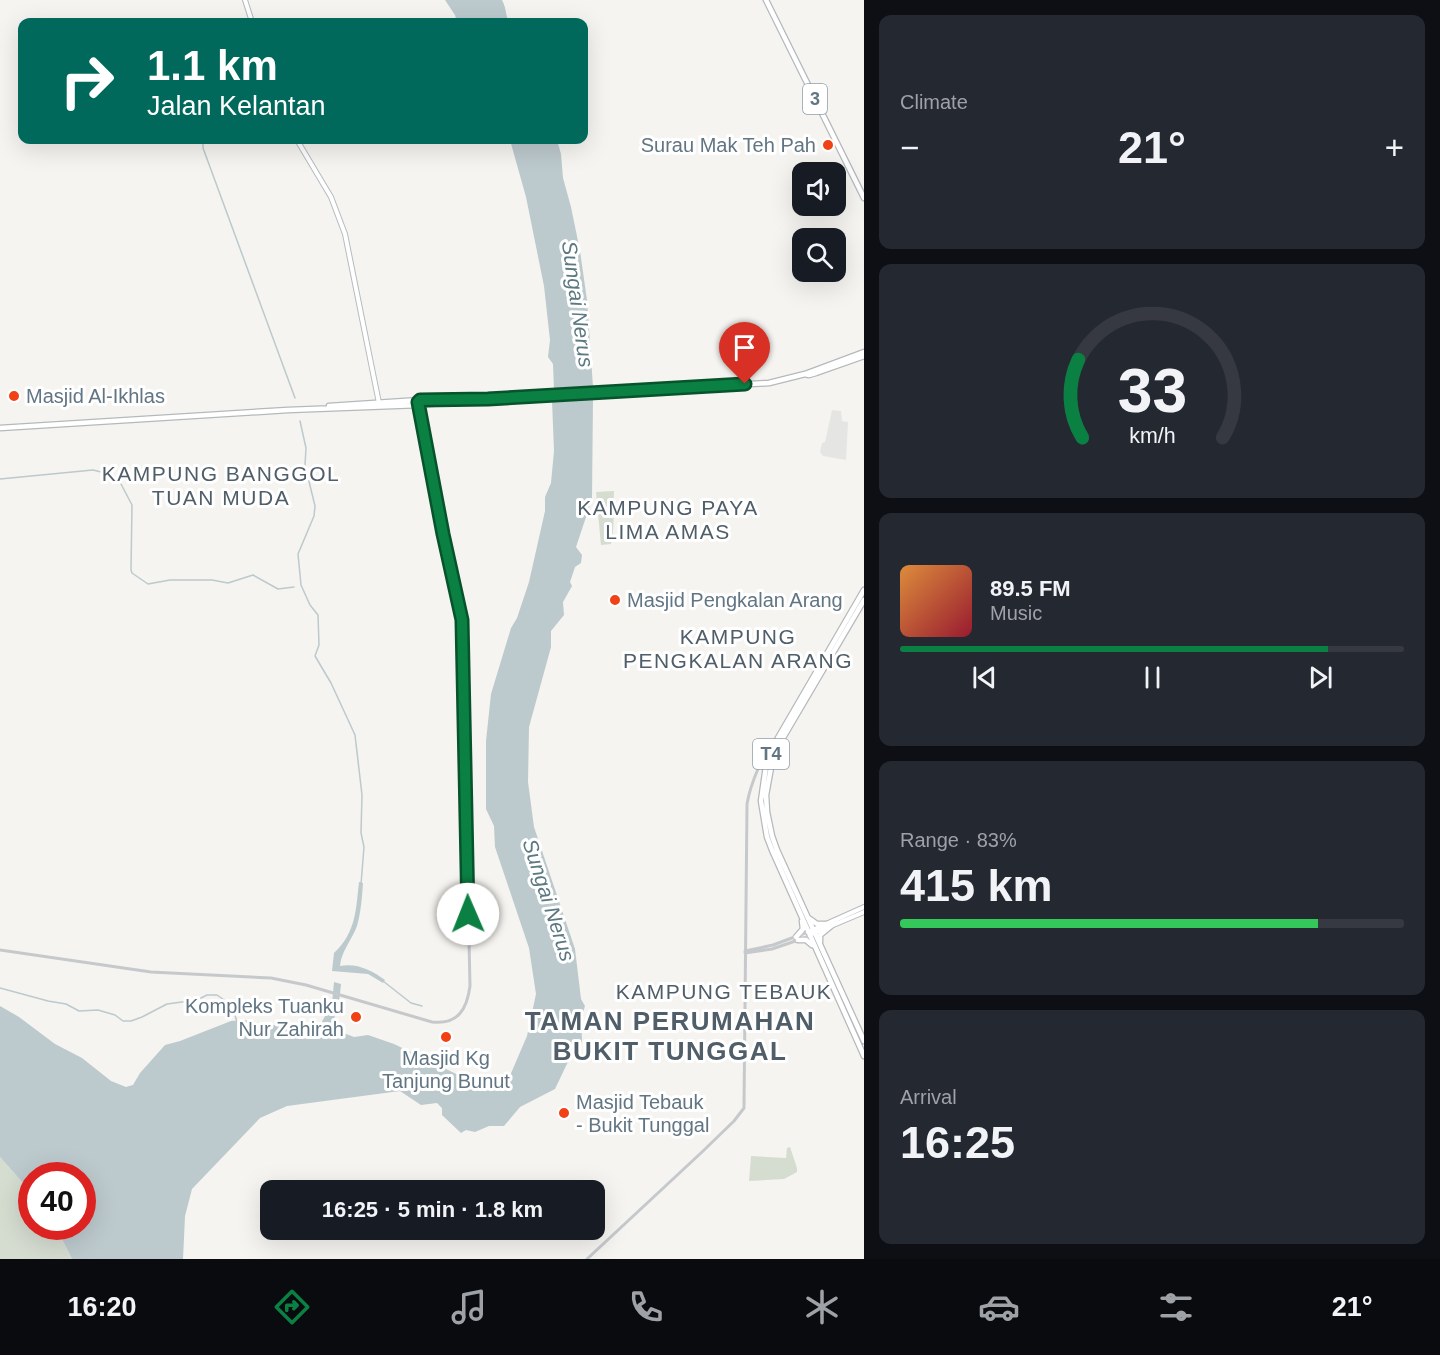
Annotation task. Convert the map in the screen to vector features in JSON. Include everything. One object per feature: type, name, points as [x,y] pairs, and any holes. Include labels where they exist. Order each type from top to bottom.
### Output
[{"type":"highway","name":"3","points":[[766,0],[864,198]]},
{"type":"highway","points":[[0,428],[379,404],[769,383],[805,374],[864,354]]},
{"type":"highway","name":"T4","points":[[803,913],[772,850],[762,816],[764,776],[769,757],[778,738],[864,590]]},
{"type":"highway","name":"T4","points":[[864,600],[784,736],[772,762],[768,776],[767,812],[772,836],[811,933],[864,1041]]},
{"type":"highway","points":[[803,913],[815,924],[829,925]]},
{"type":"highway","points":[[803,913],[803,929],[797,938],[810,942],[821,954]]},
{"type":"highway","points":[[821,954],[820,936],[829,925]]},
{"type":"highway","name":"T4","points":[[821,954],[864,1056]]},
{"type":"main road","points":[[245,0],[251,18]]},
{"type":"main road","points":[[299,144],[327,190],[340,218],[379,404]]},
{"type":"main road","points":[[811,933],[864,908]]},
{"type":"main road","points":[[829,925],[864,912]]},
{"type":"street","points":[[0,950],[151,972],[271,978],[306,985],[442,1023],[459,1014],[468,999],[470,976],[462,620],[443,534],[420,403]]},
{"type":"street","points":[[587,1259],[741,1113],[744,1104],[747,804],[766,751],[778,738]]},
{"type":"street","points":[[745,952],[811,933]]},
{"type":"street","points":[[746,943],[754,951]]},
{"type":"street","points":[[745,960],[754,951]]},
{"type":"shaded area","points":[[832,410],[841,411],[842,421],[848,422],[846,460],[823,456],[820,452],[822,443],[825,442]]},
{"type":"shaded area","points":[[614,491],[611,544],[601,545],[596,492]]},
{"type":"shaded area","points":[[790,1147],[797,1172],[784,1179],[749,1181],[751,1156],[786,1158],[787,1148]]},
{"type":"shaded area","points":[[0,1157],[18,1177],[18,1240],[62,1240],[72,1259],[0,1259]]},
{"type":"water","points":[[445,0],[502,0],[507,18],[456,18]]},
{"type":"water","name":"Sungai Nerus","points":[[511,144],[558,144],[563,178],[580,251],[587,300],[593,387],[554,390],[553,364],[548,357],[550,340],[544,286],[526,197]]},
{"type":"water","name":"Sungai Nerus","points":[[593,397],[592,499],[576,547],[582,555],[581,563],[575,567],[570,582],[572,586],[563,602],[564,615],[551,631],[551,647],[529,727],[528,782],[534,827],[575,949],[581,999],[585,1006],[581,1018],[582,1042],[575,1047],[555,1089],[520,1107],[504,1126],[489,1126],[475,1132],[466,1130],[461,1133],[442,1115],[442,1108],[437,1103],[421,1105],[400,1091],[287,1106],[260,1118],[192,1189],[185,1216],[183,1259],[72,1259],[62,1240],[96,1240],[96,1162],[18,1162],[18,1177],[0,1157],[0,1006],[55,1044],[82,1058],[111,1081],[126,1087],[133,1085],[140,1073],[165,1045],[231,1021],[244,1020],[280,1026],[320,1025],[332,1004],[334,982],[341,984],[339,1003],[331,1028],[354,1037],[368,1035],[394,1044],[479,1085],[509,1078],[527,1036],[536,994],[529,948],[495,847],[494,826],[486,809],[486,741],[491,694],[511,628],[517,618],[529,582],[545,511],[545,497],[551,483],[554,451],[552,400]]},
{"type":"water","points":[[359,882],[363,883],[358,921],[342,955],[340,966],[364,968],[385,980],[383,983],[368,974],[332,971],[334,953],[347,937],[354,920]]},
{"type":"waterway","points":[[203,144],[295,398]]},
{"type":"waterway","points":[[300,421],[306,448],[305,465],[315,506],[314,516],[298,554],[301,585],[310,605],[318,615],[319,645],[315,656],[331,683],[355,735],[362,795],[361,833],[364,847],[361,884]]},
{"type":"waterway","points":[[0,479],[93,470],[113,475],[121,484],[132,505],[131,570],[148,584],[170,580],[212,580],[228,583],[253,575],[278,589],[294,587]]},
{"type":"waterway","points":[[383,981],[411,1003],[422,1006]]},
{"type":"waterway","points":[[0,988],[66,1004],[79,1011],[98,1010],[115,1015],[123,1021],[142,1017],[167,1004],[217,995],[227,1002],[237,1022]]},
{"type":"place","name":"Surau Mak Teh Pah","points":[[828,145]]},
{"type":"place","name":"Masjid Al-Ikhlas","points":[[14,396]]},
{"type":"place","name":"Masjid Pengkalan Arang","points":[[615,600]]},
{"type":"place","name":"Kompleks Tuanku Nur Zahirah","points":[[356,1017]]},
{"type":"place","name":"Masjid Kg Tanjung Bunut","points":[[446,1037]]},
{"type":"place","name":"Masjid Tebauk - Bukit Tunggal","points":[[564,1113]]},
{"type":"district","name":"KAMPUNG BANGGOL TUAN MUDA","points":[[221,485]]},
{"type":"district","name":"KAMPUNG PAYA LIMA AMAS","points":[[668,519]]},
{"type":"district","name":"KAMPUNG PENGKALAN ARANG","points":[[738,648]]},
{"type":"district","name":"KAMPUNG TEBAUK","points":[[724,991]]},
{"type":"district","name":"TAMAN PERUMAHAN BUKIT TUNGGAL","points":[[670,1036]]},
{"type":"route","points":[[468,914],[462,620],[418,402],[420,400],[483,397],[488,399],[745,384]]}]
